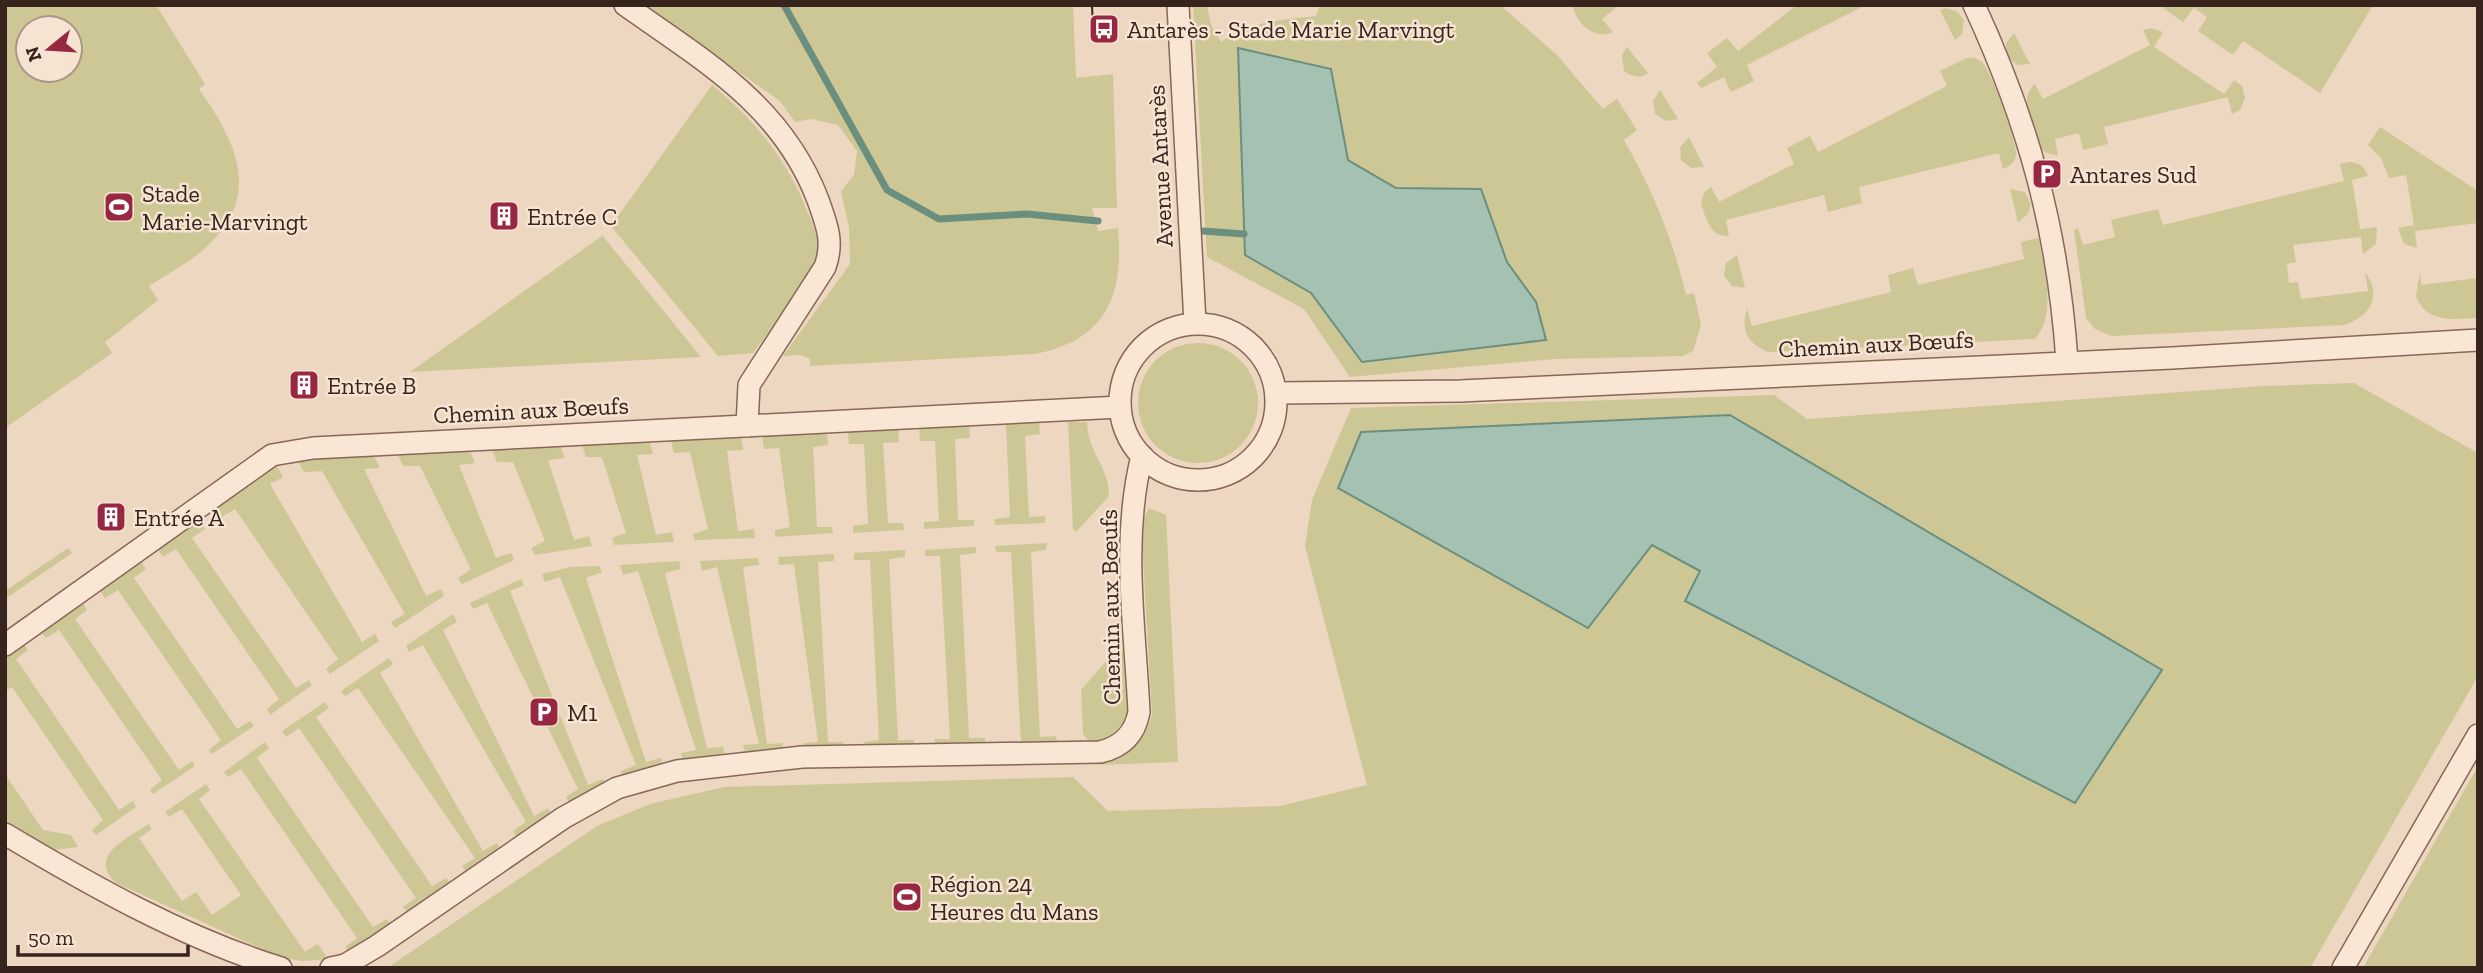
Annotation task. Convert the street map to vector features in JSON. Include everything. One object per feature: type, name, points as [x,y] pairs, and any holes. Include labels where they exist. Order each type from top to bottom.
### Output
[{"type":"street","points":[[625,5],[738,85],[767,114],[803,169],[830,234],[830,252],[825,267],[749,385],[747,426]]},
{"type":"street","name":"Avenue Antarès","points":[[1178,5],[1195,323]]},
{"type":"street","points":[[1973,5],[2002,67],[2027,134],[2043,192],[2059,272],[2067,361]]},
{"type":"street","points":[[1195,323],[1229,331],[1258,351],[1270,370],[1276,393],[1275,418],[1267,441],[1252,460],[1231,473],[1208,480],[1184,479],[1161,471],[1142,456],[1123,425],[1120,407],[1122,382],[1132,359],[1149,341],[1170,328],[1195,323]]},
{"type":"street","name":"Chemin aux Bœufs","points":[[1276,393],[1460,391],[2172,358],[2478,340]]},
{"type":"street","name":"Chemin aux Bœufs","points":[[5,645],[272,455],[313,448],[1120,407]]},
{"type":"street","name":"Chemin aux Bœufs","points":[[331,968],[345,965],[377,946],[563,818],[617,788],[677,771],[802,757],[1100,752],[1121,744],[1135,727],[1139,712],[1130,552],[1133,490],[1142,456]]},
{"type":"street","points":[[2343,968],[2478,735]]},
{"type":"street","points":[[5,834],[68,872],[176,926],[281,968]]},
{"type":"shaded area","name":"Stade Marie-Marvingt","points":[[5,5],[156,5],[205,84],[199,89],[213,109],[233,150],[239,190],[233,210],[222,230],[203,250],[149,286],[158,300],[105,342],[112,353],[5,428]]},
{"type":"shaded area","points":[[643,5],[1073,5],[1076,78],[1113,74],[1117,208],[1092,208],[1098,231],[1118,228],[1118,274],[1106,311],[1094,326],[1079,338],[1035,354],[810,366],[810,359],[800,355],[783,356],[850,264],[849,228],[841,191],[854,175],[857,151],[838,125],[811,119],[795,122],[780,101]]},
{"type":"shaded area","points":[[1193,5],[1207,5],[1211,25],[1221,42],[1254,26],[1278,20],[1316,16],[1320,5],[1500,5],[1557,55],[1603,109],[1617,99],[1637,130],[1624,140],[1661,215],[1686,295],[1694,293],[1701,325],[1693,351],[1683,356],[1555,359],[1350,377],[1304,309],[1207,257]],"holes":[[[1348,160],[1395,188],[1481,189],[1507,262],[1536,302],[1362,362],[1311,293]]]},
{"type":"shaded area","points":[[1573,5],[1619,5],[1602,19],[1613,32],[1599,34],[1587,29],[1578,18]]},
{"type":"shaded area","points":[[1797,5],[1866,5],[1747,65],[1754,81],[1731,92],[1724,77],[1701,88],[1697,83],[1717,67],[1707,53],[1727,38],[1738,51]]},
{"type":"shaded area","points":[[2159,5],[2373,5],[2320,93],[2243,41],[2233,55],[2198,31],[2207,17],[2194,8],[2183,22]]},
{"type":"shaded area","points":[[1946,8],[1958,12],[1964,20],[1962,34],[1955,40],[1940,10]]},
{"type":"shaded area","points":[[2151,28],[2163,32],[2154,47],[2224,94],[2234,80],[2242,86],[2245,98],[2240,110],[2232,114],[2228,97],[2104,127],[2108,144],[2083,150],[2079,133],[2055,139],[2058,156],[2044,152],[2035,137],[2027,107],[2027,98],[2035,84],[2043,99],[2150,45],[2143,30]]},
{"type":"shaded area","points":[[2014,33],[2030,64],[2017,65],[2007,56],[2006,43]]},
{"type":"shaded area","points":[[1627,47],[1648,73],[1636,76],[1624,71],[1622,55]]},
{"type":"shaded area","points":[[1238,48],[1331,69],[1348,160],[1396,188],[1481,189],[1507,262],[1536,302],[1546,340],[1362,362],[1311,293],[1245,255]]},
{"type":"shaded area","points":[[1967,58],[1982,62],[2003,106],[2016,154],[2008,167],[2003,169],[1999,153],[1859,187],[1862,203],[1828,212],[1824,195],[1726,220],[1729,236],[1717,234],[1710,226],[1701,203],[1704,193],[1711,187],[1719,202],[1794,164],[1787,148],[1810,136],[1818,152],[1947,86],[1940,71]]},
{"type":"shaded area","points":[[712,85],[756,127],[780,159],[800,194],[818,244],[815,265],[808,277],[753,353],[718,356],[611,226]]},
{"type":"shaded area","points":[[1660,90],[1678,119],[1666,121],[1655,114],[1653,101]]},
{"type":"shaded area","points":[[2380,127],[2478,191],[2478,223],[2415,231],[2417,248],[2404,244],[2398,228],[2414,225],[2406,175],[2389,178],[2381,158],[2368,145]]},
{"type":"shaded area","points":[[1689,137],[1704,167],[1691,168],[1681,160],[1680,147]]},
{"type":"shaded area","points":[[2349,162],[2361,166],[2368,176],[2352,180],[2360,229],[2377,227],[2376,244],[2363,254],[2361,237],[2293,245],[2296,262],[2287,264],[2289,283],[2298,282],[2301,299],[2368,291],[2365,272],[2373,289],[2373,297],[2361,317],[2344,325],[2112,336],[2095,329],[2086,318],[2074,230],[2078,228],[2083,245],[2115,237],[2111,220],[2158,209],[2163,225],[2344,181],[2340,164]]},
{"type":"shaded area","points":[[2010,189],[2025,192],[2031,204],[2028,214],[2018,222]]},
{"type":"shaded area","points":[[602,236],[701,357],[410,372]]},
{"type":"shaded area","points":[[2039,238],[2046,276],[2047,303],[2042,328],[2035,339],[1768,352],[1755,345],[1745,330],[1747,309],[1752,326],[1891,292],[1888,275],[1913,268],[1918,285],[2024,259],[2021,242]]},
{"type":"shaded area","points":[[1737,255],[1745,288],[1732,286],[1724,276],[1726,263]]},
{"type":"shaded area","points":[[2420,272],[2421,285],[2478,278],[2478,318],[2442,318],[2427,311],[2416,296]]},
{"type":"shaded area","points":[[1198,343],[1221,348],[1240,361],[1253,380],[1258,403],[1253,426],[1240,445],[1221,458],[1198,463],[1175,458],[1156,445],[1143,426],[1138,403],[1143,380],[1156,361],[1175,348]]},
{"type":"shaded area","points":[[2354,383],[2478,453],[2478,676],[2310,968],[387,968],[597,826],[650,804],[724,787],[1073,777],[1108,811],[1280,806],[1367,785],[1305,546],[1312,500],[1351,408],[1774,395],[1807,419],[2263,386]],"holes":[[[1730,415],[2162,670],[2076,803],[1686,601],[1700,571],[1651,545],[1588,628],[1339,488]]]},
{"type":"shaded area","points":[[1730,415],[2162,670],[2075,803],[1685,601],[1700,571],[1652,545],[1588,628],[1338,488],[1361,432]]},
{"type":"shaded area","points":[[1039,422],[1040,434],[1025,436],[1029,517],[1045,516],[1045,523],[995,525],[994,519],[1010,517],[1006,424]]},
{"type":"shaded area","points":[[1068,422],[1087,422],[1091,443],[1106,476],[1109,496],[1076,532],[1073,529]]},
{"type":"shaded area","points":[[969,425],[970,438],[955,439],[958,520],[974,520],[974,526],[924,529],[924,522],[939,521],[935,441],[920,441],[919,428]]},
{"type":"shaded area","points":[[898,429],[899,442],[883,443],[888,523],[903,523],[904,530],[853,533],[853,526],[868,524],[864,444],[849,444],[848,432]]},
{"type":"shaded area","points":[[827,433],[828,445],[813,447],[817,527],[832,527],[833,533],[775,537],[775,530],[790,527],[779,448],[764,449],[762,436]]},
{"type":"shaded area","points":[[741,438],[743,450],[727,451],[738,531],[754,529],[755,538],[695,540],[693,534],[708,529],[690,452],[674,453],[671,441]]},
{"type":"shaded area","points":[[650,442],[653,454],[637,455],[656,535],[672,532],[674,542],[614,545],[612,538],[626,533],[602,457],[586,457],[582,445]]},
{"type":"shaded area","points":[[560,446],[565,458],[548,460],[574,540],[589,536],[592,546],[535,555],[531,548],[545,541],[513,462],[497,462],[492,450]]},
{"type":"shaded area","points":[[470,451],[475,463],[459,465],[496,558],[511,553],[514,560],[462,584],[458,578],[471,569],[420,466],[403,466],[398,455]]},
{"type":"shaded area","points":[[374,456],[380,468],[364,469],[426,596],[441,589],[444,596],[395,628],[391,622],[405,614],[322,471],[304,472],[297,460]]},
{"type":"shaded area","points":[[277,466],[283,477],[270,484],[362,642],[375,634],[379,641],[330,674],[326,669],[338,659],[235,509],[222,517],[216,507]]},
{"type":"shaded area","points":[[1149,508],[1166,515],[1178,762],[1098,765],[1133,748],[1144,734],[1152,715],[1141,523]]},
{"type":"shaded area","points":[[198,519],[205,529],[192,538],[296,688],[309,680],[312,685],[270,715],[267,709],[279,699],[176,549],[163,557],[157,548]]},
{"type":"shaded area","points":[[1047,543],[1046,550],[1031,552],[1040,737],[1056,736],[1057,743],[1021,744],[1011,552],[996,552],[995,546]]},
{"type":"shaded area","points":[[976,547],[976,553],[960,555],[969,738],[985,738],[985,745],[935,747],[935,739],[950,739],[940,556],[925,556],[925,550]]},
{"type":"shaded area","points":[[68,548],[72,553],[5,599],[5,591]]},
{"type":"shaded area","points":[[905,550],[905,557],[889,559],[898,740],[914,740],[914,747],[864,748],[864,742],[879,740],[870,560],[854,560],[854,553]]},
{"type":"shaded area","points":[[834,554],[834,561],[818,562],[828,742],[843,742],[844,749],[804,749],[803,743],[818,742],[794,564],[779,565],[778,557]]},
{"type":"shaded area","points":[[758,558],[759,565],[743,567],[767,744],[783,743],[783,750],[745,752],[743,745],[759,744],[717,567],[702,571],[700,561]]},
{"type":"shaded area","points":[[140,560],[146,569],[134,578],[237,729],[250,721],[254,726],[212,754],[209,750],[221,740],[118,590],[105,598],[98,588]]},
{"type":"shaded area","points":[[679,561],[681,569],[665,573],[707,748],[723,747],[724,754],[683,760],[681,753],[696,750],[638,571],[623,575],[620,565]]},
{"type":"shaded area","points":[[599,566],[602,572],[586,578],[646,762],[661,758],[663,764],[624,778],[621,771],[636,765],[560,577],[545,582],[542,574],[571,567]]},
{"type":"shaded area","points":[[521,579],[524,585],[510,591],[588,785],[603,779],[605,786],[569,803],[566,797],[578,789],[487,603],[473,609],[470,603]]},
{"type":"shaded area","points":[[81,600],[87,610],[75,619],[179,770],[192,761],[195,766],[153,794],[150,790],[162,780],[59,630],[46,638],[39,629]]},
{"type":"shaded area","points":[[453,614],[457,622],[443,630],[534,816],[548,808],[551,814],[517,837],[513,831],[526,822],[423,645],[409,652],[406,646]]},
{"type":"shaded area","points":[[21,640],[28,650],[16,659],[119,810],[133,801],[136,807],[96,835],[92,830],[103,820],[12,687],[5,691],[5,653]]},
{"type":"shaded area","points":[[1127,649],[1130,694],[1126,720],[1119,730],[1108,738],[1091,743],[1083,734],[1081,690],[1116,650]]},
{"type":"shaded area","points":[[389,658],[393,664],[380,673],[483,851],[497,843],[500,848],[466,872],[462,866],[475,858],[358,688],[345,696],[341,691]]},
{"type":"shaded area","points":[[325,702],[329,708],[316,717],[432,886],[446,878],[450,883],[407,912],[403,907],[416,898],[299,728],[286,737],[282,731]]},
{"type":"shaded area","points":[[265,742],[269,748],[257,758],[373,927],[387,919],[390,924],[348,952],[345,947],[357,938],[241,769],[228,777],[224,772]]},
{"type":"shaded area","points":[[2478,766],[2478,968],[2363,968]]},
{"type":"shaded area","points":[[5,774],[43,830],[71,835],[78,847],[54,850],[5,820]]},
{"type":"shaded area","points":[[206,784],[210,790],[199,799],[305,952],[318,944],[328,959],[303,961],[282,958],[116,883],[108,873],[106,864],[113,849],[149,824],[152,829],[139,838],[182,901],[196,892],[212,915],[241,895],[182,809],[169,817],[165,812]]},
{"type":"waterway","points":[[784,5],[887,190],[939,219],[1027,214],[1098,221]]},
{"type":"waterway","points":[[1203,231],[1244,234]]},
{"type":"tram line","points":[[1092,5],[1093,29]]},
{"type":"place","name":"Antarès - Stade Marie Marvingt","points":[[1104,29]]},
{"type":"place","name":"Antares Sud","points":[[2047,174]]},
{"type":"place","name":"Stade Marie-Marvingt","points":[[119,207]]},
{"type":"place","name":"Entrée C","points":[[504,216]]},
{"type":"place","name":"Entrée B","points":[[304,385]]},
{"type":"place","name":"Entrée A","points":[[111,517]]},
{"type":"place","name":"M1","points":[[544,712]]},
{"type":"place","name":"Région 24 Heures du Mans","points":[[907,897]]}]
